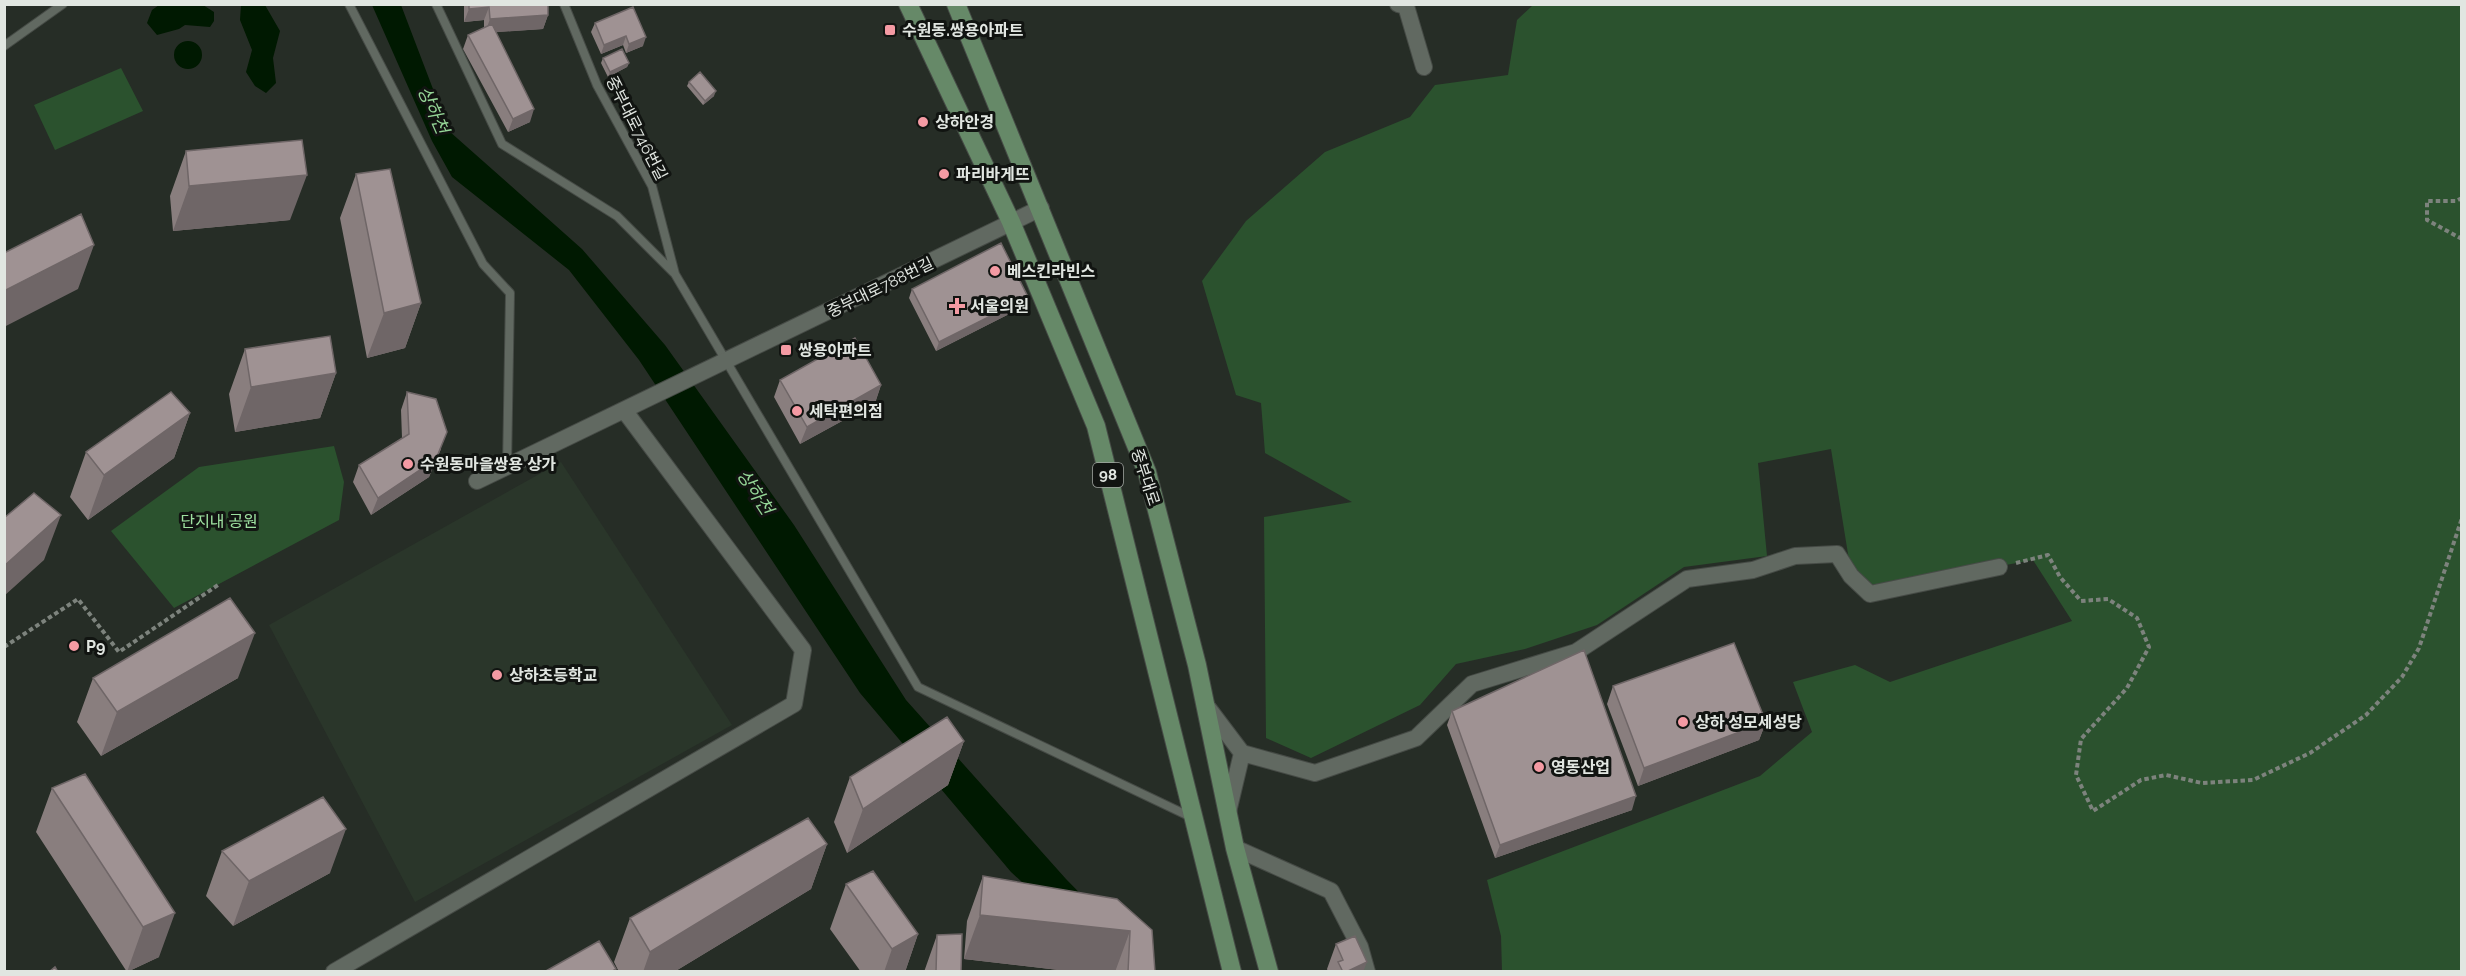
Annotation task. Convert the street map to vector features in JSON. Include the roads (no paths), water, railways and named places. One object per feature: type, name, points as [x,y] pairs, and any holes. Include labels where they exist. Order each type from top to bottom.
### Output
[{"type":"main road","name":"중부대로","points":[[908,4],[1011,222],[1096,426],[1232,972]]},
{"type":"main road","name":"중부대로","points":[[956,4],[1147,472],[1205,704],[1235,848],[1269,972]]},
{"type":"street","points":[[1398,4],[1406,6],[1424,67]]},
{"type":"street","name":"중부대로788번길","points":[[624,410],[1041,208]]},
{"type":"street","points":[[334,972],[794,704],[803,650],[624,410],[477,482]]},
{"type":"street","points":[[1205,704],[1242,753],[1315,773],[1416,738],[1472,684],[1576,652],[1688,579],[1753,570],[1795,556],[1838,554],[1851,576],[1870,594],[1999,567]]},
{"type":"street","points":[[1228,812],[1242,753]]},
{"type":"street","points":[[1235,848],[1331,891],[1360,946],[1367,972]]},
{"type":"lane","points":[[4,46],[63,4]]},
{"type":"lane","points":[[350,4],[483,264],[510,293],[507,467]]},
{"type":"lane","points":[[436,4],[502,144],[617,216],[675,274]]},
{"type":"lane","name":"중부대로746번길","points":[[564,4],[597,85],[652,186],[675,274],[723,364]]},
{"type":"lane","points":[[723,364],[918,687],[1195,819]]},
{"type":"water","points":[[159,5],[203,5],[214,12],[214,21],[210,27],[185,25],[157,35],[147,23],[152,10]]},
{"type":"water","points":[[241,5],[265,5],[280,31],[273,58],[276,83],[266,93],[255,86],[246,72],[252,50],[240,20]]},
{"type":"water","name":"상하천","points":[[372,5],[401,5],[449,131],[582,249],[665,345],[794,525],[906,700],[1066,879],[1156,971],[1119,971],[1011,872],[860,693],[639,360],[569,270],[452,177],[432,141]]},
{"type":"water","points":[[188,41],[198,45],[202,55],[198,65],[188,69],[178,65],[174,55],[178,45]]},
{"type":"place","name":"수원동.쌍용아파트","points":[[890,30]]},
{"type":"place","name":"상하안경","points":[[923,122]]},
{"type":"place","name":"파리바게뜨","points":[[944,174]]},
{"type":"place","name":"베스킨라빈스","points":[[995,271]]},
{"type":"place","name":"서울의원","points":[[957,306]]},
{"type":"place","name":"쌍용아파트","points":[[786,350]]},
{"type":"place","name":"세탁편의점","points":[[797,411]]},
{"type":"place","name":"수원동마을쌍용 상가","points":[[408,464]]},
{"type":"place","name":"P9","points":[[74,646]]},
{"type":"place","name":"상하초등학교","points":[[497,675]]},
{"type":"place","name":"상하 성모세성당","points":[[1683,722]]},
{"type":"place","name":"영동산업","points":[[1539,767]]},
{"type":"park label","name":"단지내 공원","points":[[219,521]]}]
